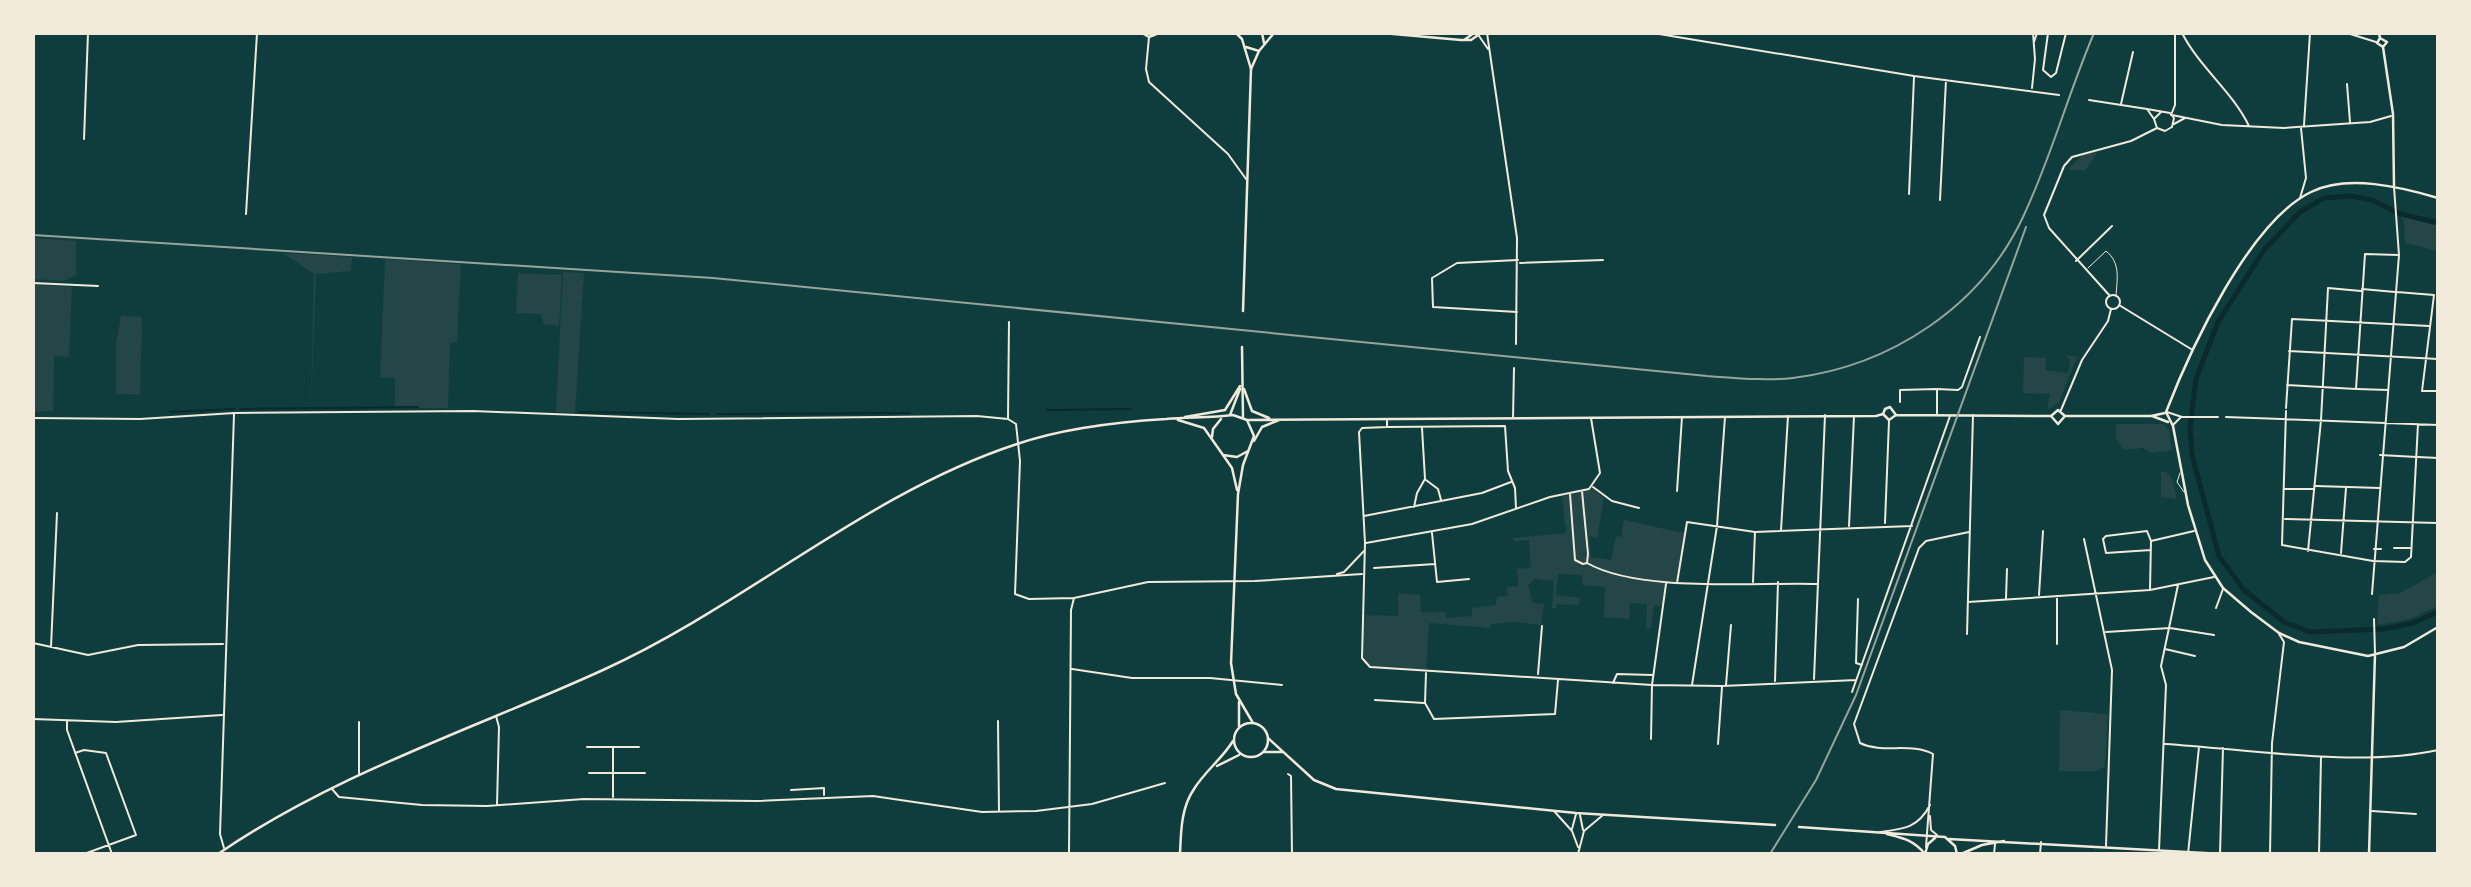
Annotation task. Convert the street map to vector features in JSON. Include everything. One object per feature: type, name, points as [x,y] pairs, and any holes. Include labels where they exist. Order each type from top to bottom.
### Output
[{"type":"street","points":[[85,139],[88,33]]},
{"type":"street","points":[[246,215],[257,33]]},
{"type":"street","points":[[1142,33],[1149,37]]},
{"type":"street","points":[[1149,37],[1159,33]]},
{"type":"street","points":[[1236,33],[1243,42],[1259,51]]},
{"type":"street","points":[[1243,33],[1251,69],[1243,311]]},
{"type":"street","points":[[1262,33],[1264,43]]},
{"type":"street","points":[[1251,69],[1264,43],[1274,33]]},
{"type":"street","points":[[1382,33],[1464,40],[1478,34],[1488,50]]},
{"type":"street","points":[[1487,33],[1517,238],[1516,344]]},
{"type":"street","points":[[1653,33],[1914,76],[2059,94]]},
{"type":"street","points":[[2031,90],[2035,33]]},
{"type":"street","points":[[2048,33],[2043,70],[2045,75],[2051,77],[2056,73],[2066,33]]},
{"type":"street","points":[[2174,124],[2175,33]]},
{"type":"street","points":[[2182,33],[2195,58],[2211,72],[2241,111],[2249,127]]},
{"type":"street","points":[[2299,201],[2306,178],[2303,127],[2309,33]]},
{"type":"street","points":[[2347,33],[2377,42],[2383,47]]},
{"type":"street","points":[[2372,594],[2399,255],[2392,110],[2383,47],[2386,40],[2380,36],[2377,42]]},
{"type":"street","points":[[1149,37],[1146,69],[1149,82],[1228,154],[1248,183]]},
{"type":"street","points":[[2121,106],[2133,52]]},
{"type":"street","points":[[1909,194],[1914,76]]},
{"type":"street","points":[[1940,200],[1947,79]]},
{"type":"street","points":[[2347,84],[2350,123]]},
{"type":"street","points":[[2089,100],[2249,127],[2303,127],[2391,116]]},
{"type":"street","points":[[2147,109],[2157,128]]},
{"type":"street","points":[[2392,110],[2393,127]]},
{"type":"street","points":[[2154,119],[2161,112]]},
{"type":"street","points":[[2110,296],[2044,220],[2064,166],[2079,153],[2126,143],[2157,128],[2168,131],[2174,124],[2186,118]]},
{"type":"street","points":[[2169,422],[2166,412],[2191,349],[2246,256],[2267,229],[2299,201],[2312,192],[2326,188],[2372,183],[2438,198]]},
{"type":"street","points":[[2077,260],[2112,226]]},
{"type":"street","points":[[2356,389],[2365,254],[2399,255]]},
{"type":"street","points":[[1518,312],[1433,307],[1432,278],[1457,263],[1603,260]]},
{"type":"street","points":[[33,283],[98,286]]},
{"type":"street","points":[[2308,551],[2321,420],[2328,288],[2434,295],[2422,391],[2438,391]]},
{"type":"street","points":[[2110,296],[2116,296],[2119,305],[2191,349]]},
{"type":"street","points":[[2110,296],[2106,302],[2111,309]]},
{"type":"street","points":[[2061,410],[2081,360],[2108,321],[2111,309],[2119,305]]},
{"type":"street","points":[[2418,424],[2411,557],[2405,562],[2373,561],[2347,554],[2308,551],[2281,544],[2292,319],[2429,326]]},
{"type":"street","points":[[1008,419],[1009,322]]},
{"type":"street","points":[[1900,402],[1900,390],[1958,390],[1962,387],[1980,337]]},
{"type":"street","points":[[1242,347],[1241,386],[1245,419],[1253,430],[1254,441]]},
{"type":"street","points":[[2289,351],[2438,359]]},
{"type":"street","points":[[1513,418],[1514,368]]},
{"type":"street","points":[[2287,385],[2388,390]]},
{"type":"street","points":[[1229,415],[1241,386]]},
{"type":"street","points":[[1181,418],[1225,410],[1241,386]]},
{"type":"street","points":[[1241,386],[1252,411],[1272,419]]},
{"type":"street","points":[[1937,389],[1937,415]]},
{"type":"street","points":[[1883,414],[1885,409],[1890,407],[1896,415]]},
{"type":"street","points":[[2051,416],[2053,411],[2061,410]]},
{"type":"street","points":[[2061,410],[2065,416]]},
{"type":"street","points":[[33,418],[139,419],[234,413],[473,411],[694,418],[977,416],[1008,419],[1016,424],[1018,443],[1015,594],[1029,599],[1074,598],[1148,582],[1234,581],[1363,574]]},
{"type":"street","points":[[1889,420],[1896,415],[2051,416],[2058,424],[2065,416],[2152,416],[2166,412],[2183,417]]},
{"type":"street","points":[[225,849],[220,834],[234,413]]},
{"type":"street","points":[[218,854],[283,812],[331,788],[605,669],[708,614],[932,480],[1018,443],[1091,427],[1229,415],[1245,419],[1387,419],[1883,414],[1889,420],[1885,526]]},
{"type":"street","points":[[1781,530],[1788,415]]},
{"type":"street","points":[[1814,680],[1825,415]]},
{"type":"street","points":[[1849,526],[1854,415]]},
{"type":"street","points":[[1852,692],[1913,526],[1950,415]]},
{"type":"street","points":[[1967,634],[1973,415]]},
{"type":"street","points":[[1677,491],[1682,416]]},
{"type":"street","points":[[1691,686],[1717,526],[1725,416]]},
{"type":"street","points":[[2152,416],[2173,426],[2195,531],[2215,577],[2223,588],[2278,633],[2284,642],[2273,751],[2270,854]]},
{"type":"street","points":[[2226,416],[2438,425]]},
{"type":"street","points":[[1212,440],[1213,429],[1224,417]]},
{"type":"street","points":[[1365,543],[1472,524],[1593,486],[1600,473],[1591,417]]},
{"type":"street","points":[[2173,426],[2177,418],[2218,417]]},
{"type":"street","points":[[1254,723],[1238,698],[1232,680],[1238,494],[1249,450],[1262,427],[1288,418]]},
{"type":"street","points":[[1486,418],[1486,427]]},
{"type":"street","points":[[1168,419],[1199,425],[1232,468],[1238,494]]},
{"type":"street","points":[[1387,419],[1387,427]]},
{"type":"street","points":[[1516,509],[1508,471],[1505,426],[1360,429],[1365,543],[1362,649],[1364,663],[1370,667],[1426,672],[1652,685],[1724,686],[1856,680]]},
{"type":"street","points":[[1414,507],[1424,479],[1422,427]]},
{"type":"street","points":[[1223,455],[1237,457],[1249,450]]},
{"type":"street","points":[[2381,455],[2438,458]]},
{"type":"street","points":[[1424,479],[1438,489],[1441,500]]},
{"type":"street","points":[[1364,516],[1504,487],[1512,482]]},
{"type":"street","points":[[1593,486],[1612,501],[1639,508]]},
{"type":"street","points":[[2341,554],[2346,488]]},
{"type":"street","points":[[2284,489],[2380,488]]},
{"type":"street","points":[[1582,491],[1587,563]]},
{"type":"street","points":[[1570,493],[1575,560],[1580,564],[1587,563],[1607,571],[1666,583],[1817,584]]},
{"type":"street","points":[[51,648],[57,513]]},
{"type":"street","points":[[2284,519],[2438,523]]},
{"type":"street","points":[[1678,583],[1687,522],[1755,532],[1849,526],[1913,526]]},
{"type":"street","points":[[2039,596],[2043,531]]},
{"type":"street","points":[[2150,590],[2151,550],[2151,541],[2147,531],[2106,536],[2103,539],[2104,550],[2108,553],[2151,550]]},
{"type":"street","points":[[2151,541],[2195,531]]},
{"type":"street","points":[[1432,532],[1437,582],[1469,579]]},
{"type":"street","points":[[1753,583],[1755,532]]},
{"type":"street","points":[[1925,854],[1933,754],[1928,751],[1871,748],[1860,743],[1854,724],[1919,548],[1926,541],[1969,532]]},
{"type":"street","points":[[2084,538],[2112,670],[2106,846]]},
{"type":"street","points":[[2394,548],[2411,548]]},
{"type":"street","points":[[2374,549],[2381,549]]},
{"type":"street","points":[[1330,576],[1344,572],[1364,551]]},
{"type":"street","points":[[1374,568],[1435,564]]},
{"type":"street","points":[[2006,599],[2007,569]]},
{"type":"street","points":[[1968,602],[2150,590],[2215,577]]},
{"type":"street","points":[[1775,682],[1778,582]]},
{"type":"street","points":[[1651,739],[1652,685],[1666,583]]},
{"type":"street","points":[[2159,850],[2166,685],[2161,666],[2178,585]]},
{"type":"street","points":[[2216,608],[2223,588]]},
{"type":"street","points":[[2057,595],[2057,644]]},
{"type":"street","points":[[1069,854],[1074,598]]},
{"type":"street","points":[[1857,599],[1856,663],[1863,665]]},
{"type":"street","points":[[2369,854],[2374,619]]},
{"type":"street","points":[[1718,744],[1731,625]]},
{"type":"street","points":[[1538,674],[1542,626]]},
{"type":"street","points":[[2278,633],[2314,647],[2368,656],[2404,647],[2438,627]]},
{"type":"street","points":[[2105,633],[2170,628],[2214,635]]},
{"type":"street","points":[[33,643],[88,655],[138,645],[225,644]]},
{"type":"street","points":[[2165,649],[2195,656]]},
{"type":"street","points":[[1071,669],[1132,678],[1232,680],[1282,685]]},
{"type":"street","points":[[1426,672],[1425,703],[1434,719],[1555,714],[1558,680]]},
{"type":"street","points":[[1613,683],[1617,674],[1653,675]]},
{"type":"street","points":[[1180,854],[1181,824],[1185,806],[1195,788],[1214,768],[1233,741],[1239,727],[1238,698]]},
{"type":"street","points":[[1375,700],[1425,703]]},
{"type":"street","points":[[33,719],[116,722],[223,715]]},
{"type":"street","points":[[496,715],[499,727],[497,806]]},
{"type":"street","points":[[67,720],[75,753],[112,854]]},
{"type":"street","points":[[998,721],[999,812]]},
{"type":"street","points":[[359,722],[359,776]]},
{"type":"street","points":[[1239,727],[1254,723],[1262,726],[1268,738],[1314,780],[1336,789],[1578,813],[1775,825]]},
{"type":"street","points":[[1264,752],[1268,738]]},
{"type":"street","points":[[1233,741],[1241,755]]},
{"type":"street","points":[[2165,744],[2322,755],[2373,756],[2438,750]]},
{"type":"street","points":[[2188,853],[2199,746]]},
{"type":"street","points":[[587,747],[639,747]]},
{"type":"street","points":[[613,747],[613,798]]},
{"type":"street","points":[[1799,827],[1949,839],[2011,840],[2221,854],[2223,747]]},
{"type":"street","points":[[75,753],[103,751],[109,757],[136,835],[84,854]]},
{"type":"street","points":[[1214,768],[1241,755],[1255,757],[1264,752],[1283,752]]},
{"type":"street","points":[[2319,854],[2322,755]]},
{"type":"street","points":[[589,773],[645,773]]},
{"type":"street","points":[[1288,774],[1292,776],[1292,854]]},
{"type":"street","points":[[331,788],[339,797],[422,805],[497,806],[613,798],[756,801],[873,796],[982,812],[999,812],[1092,804],[1165,783]]},
{"type":"street","points":[[791,790],[824,788],[824,797]]},
{"type":"street","points":[[1877,832],[1906,828],[1917,823],[1930,804]]},
{"type":"street","points":[[1930,804],[1931,830],[1940,837]]},
{"type":"street","points":[[1554,811],[1572,831],[1579,848]]},
{"type":"street","points":[[2371,811],[2416,814]]},
{"type":"street","points":[[1572,831],[1578,813]]},
{"type":"street","points":[[1578,813],[1584,831]]},
{"type":"street","points":[[1578,854],[1584,831],[1603,814]]},
{"type":"street","points":[[1877,832],[1905,838],[1917,844],[1925,854]]},
{"type":"street","points":[[1926,848],[1940,837]]},
{"type":"street","points":[[1949,839],[1959,854],[2011,840]]},
{"type":"street","points":[[2040,842],[2040,854]]},
{"type":"street","points":[[1994,854],[1995,843]]},
{"type":"lane","points":[[2088,268],[2106,251],[2110,254],[2117,264],[2116,296]]},
{"type":"shaded area","points":[[2098,152],[2085,170],[2068,170],[2082,155]]},
{"type":"shaded area","points":[[2400,216],[2438,225],[2438,251],[2405,243],[2404,221]]},
{"type":"shaded area","points":[[33,238],[76,241],[76,275],[64,281],[33,279]]},
{"type":"shaded area","points":[[283,253],[352,257],[351,271],[316,274],[311,407],[314,274]]},
{"type":"shaded area","points":[[385,259],[461,264],[457,342],[450,343],[448,408],[395,408],[395,378],[380,377]]},
{"type":"shaded area","points":[[563,272],[584,273],[575,413],[556,412]]},
{"type":"shaded area","points":[[518,273],[562,275],[559,326],[544,324],[540,314],[516,313]]},
{"type":"shaded area","points":[[33,284],[72,287],[69,357],[54,356],[53,411],[33,412]]},
{"type":"shaded area","points":[[121,316],[142,317],[140,395],[116,394],[116,344]]},
{"type":"shaded area","points":[[2065,355],[2077,357],[2059,402],[2047,410],[2050,394],[2023,393],[2024,357],[2046,358],[2045,370],[2068,373],[2070,360]]},
{"type":"shaded area","points":[[2116,424],[2163,424],[2169,430],[2172,450],[2152,453],[2143,448],[2124,450],[2116,438]]},
{"type":"shaded area","points":[[2161,472],[2166,472],[2172,478],[2177,499],[2161,497]]},
{"type":"shaded area","points":[[1593,489],[1604,498],[1597,538],[1589,536],[1591,557],[1611,560],[1616,536],[1621,537],[1624,520],[1684,533],[1677,583],[1666,583],[1663,606],[1654,605],[1651,628],[1646,628],[1647,604],[1630,603],[1629,619],[1604,617],[1605,587],[1582,585],[1582,575],[1558,574],[1556,595],[1580,598],[1579,605],[1557,604],[1556,608],[1552,608],[1554,581],[1535,579],[1528,585],[1533,603],[1544,604],[1541,625],[1516,622],[1491,624],[1490,628],[1429,623],[1426,672],[1370,667],[1364,663],[1362,615],[1398,616],[1398,593],[1420,595],[1421,612],[1445,612],[1446,618],[1472,616],[1472,608],[1496,605],[1497,597],[1508,596],[1507,587],[1518,586],[1517,569],[1531,568],[1529,540],[1514,541],[1513,538],[1566,533],[1562,497]]},
{"type":"shaded area","points":[[2438,572],[2438,606],[2410,619],[2377,625],[2379,595],[2400,593]]},
{"type":"shaded area","points":[[2060,710],[2108,714],[2105,766],[2096,771],[2059,771]]},
{"type":"waterway","points":[[2438,223],[2401,214],[2372,200],[2351,196],[2324,198],[2300,212],[2264,250],[2218,322],[2196,379],[2190,428],[2192,455],[2219,556],[2244,590],[2284,622],[2310,632],[2384,629],[2413,623],[2438,612]]},
{"type":"waterway","points":[[240,409],[418,407]]},
{"type":"waterway","points":[[170,412],[234,409]]},
{"type":"waterway","points":[[1047,410],[1131,409]]},
{"type":"waterway","points":[[580,412],[709,414]]},
{"type":"waterway","points":[[717,414],[910,413]]},
{"type":"railway","points":[[33,235],[713,278],[1707,376],[1793,378],[1829,371],[1897,346],[1929,327],[1983,278],[2005,249],[2023,217],[2094,33]]},
{"type":"railway","points":[[1770,854],[1816,780],[1856,695],[2026,227]]}]
